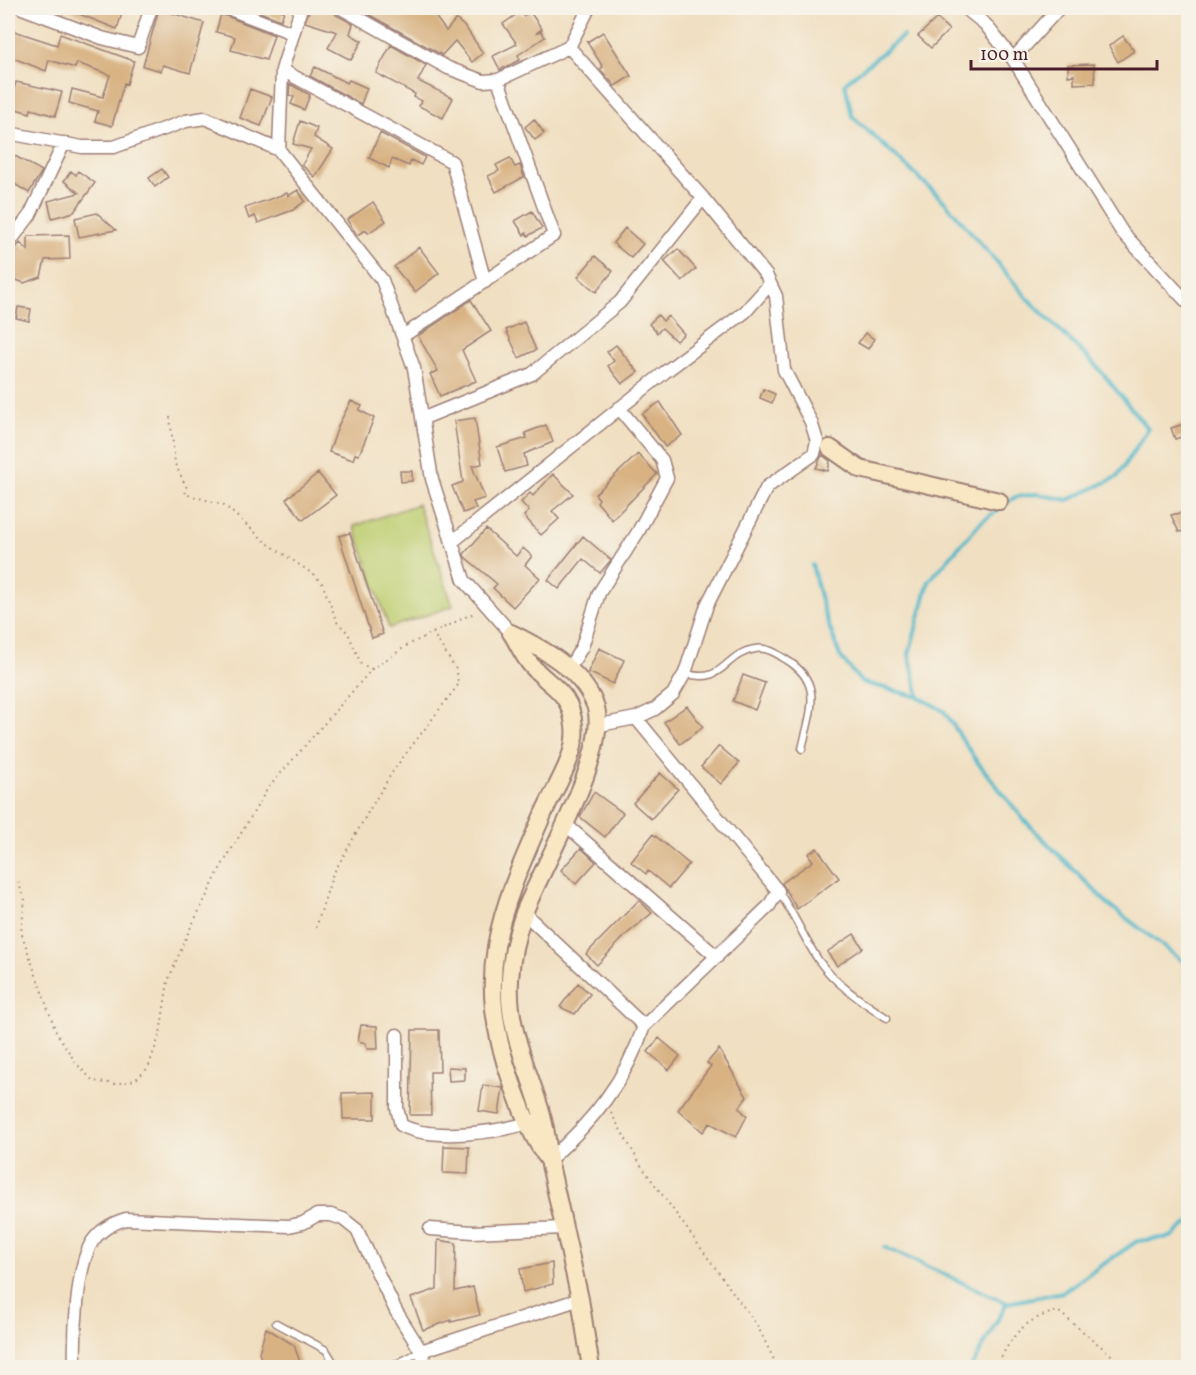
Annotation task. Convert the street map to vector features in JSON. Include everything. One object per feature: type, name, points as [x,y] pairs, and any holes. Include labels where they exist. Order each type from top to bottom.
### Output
[{"type":"street","points":[[22,8],[102,38],[138,47],[151,8]]},
{"type":"street","points":[[226,8],[292,33]]},
{"type":"street","points":[[279,150],[282,70],[301,8]]},
{"type":"street","points":[[341,8],[448,68],[483,81],[498,80],[569,47],[589,8]]},
{"type":"street","points":[[965,8],[985,24],[1013,59],[1122,232],[1188,303]]},
{"type":"street","points":[[1013,59],[1059,8]]},
{"type":"street","points":[[569,47],[703,198],[770,284],[776,296],[784,370],[820,448],[860,469],[999,501]]},
{"type":"street","points":[[282,70],[452,162],[484,282]]},
{"type":"street","points":[[403,336],[554,236],[498,80]]},
{"type":"street","points":[[8,133],[82,147],[114,147],[186,121],[205,118],[279,150],[382,280],[414,368],[424,418],[432,479],[464,580],[511,633],[531,666],[555,685],[570,707],[575,729],[561,778],[517,873],[502,916],[492,969],[492,998],[499,1044],[535,1120],[548,1138],[549,1160],[580,1299],[588,1365]]},
{"type":"street","points":[[8,244],[30,215],[64,143]]},
{"type":"street","points":[[424,418],[532,374],[620,302],[703,198]]},
{"type":"street","points":[[452,542],[619,408],[745,312],[770,284]]},
{"type":"street","points":[[568,670],[582,647],[599,593],[638,532],[667,478],[662,460],[619,408]]},
{"type":"street","points":[[600,725],[636,718],[673,694],[685,673],[707,605],[767,487],[820,448]]},
{"type":"street","points":[[511,633],[552,653],[582,684],[595,705],[600,725],[593,756],[524,913],[512,958],[509,1004],[535,1120]]},
{"type":"street","points":[[549,1160],[573,1139],[605,1102],[636,1052],[644,1026],[769,906],[778,891],[636,718]]},
{"type":"street","points":[[564,823],[717,957]]},
{"type":"street","points":[[524,913],[644,1026]]},
{"type":"street","points":[[397,1035],[396,1108],[401,1125],[410,1131],[455,1135],[535,1120]]},
{"type":"street","points":[[75,1368],[78,1307],[86,1254],[93,1241],[104,1229],[126,1219],[289,1226],[303,1223],[317,1215],[331,1215],[344,1219],[357,1230],[396,1311],[421,1351],[427,1368]]},
{"type":"street","points":[[430,1229],[473,1232],[563,1228]]},
{"type":"street","points":[[421,1351],[580,1299]]},
{"type":"lane","points":[[685,673],[698,678],[711,677],[733,660],[754,649],[771,650],[792,662],[807,676],[811,691],[802,749]]},
{"type":"lane","points":[[778,891],[794,913],[819,961],[852,995],[887,1018]]},
{"type":"lane","points":[[276,1323],[326,1350],[337,1368]]},
{"type":"lane","points":[[389,1368],[421,1351]]},
{"type":"path","points":[[170,417],[175,465],[187,488],[185,494],[224,505],[267,543],[313,574],[329,596],[337,622],[348,633],[361,663],[372,669]]},
{"type":"path","points":[[18,882],[26,900],[21,932],[56,1032],[76,1063],[93,1081],[116,1084],[135,1080],[148,1068],[160,1035],[168,981],[187,934],[221,867],[267,788],[372,669],[408,645],[487,606]]},
{"type":"path","points":[[316,928],[332,876],[371,807],[395,768],[458,685],[457,671],[433,633]]},
{"type":"path","points":[[605,1102],[640,1164],[758,1327],[778,1368]]},
{"type":"path","points":[[996,1368],[1009,1339],[1039,1316],[1059,1311],[1127,1368]]},
{"type":"green space","points":[[418,504],[453,606],[389,628],[354,526]]},
{"type":"building","points":[[64,8],[117,8],[123,10],[117,29]]},
{"type":"building","points":[[249,8],[275,8],[284,11],[281,20]]},
{"type":"building","points":[[310,8],[333,9],[336,15],[353,24],[350,34],[362,41],[351,60],[328,48],[337,32],[305,22]]},
{"type":"building","points":[[357,8],[429,8],[446,31],[456,19],[466,28],[483,53],[472,62],[455,41],[442,55]]},
{"type":"building","points":[[159,9],[204,23],[190,73],[163,65],[161,71],[143,66]]},
{"type":"building","points":[[520,12],[523,16],[530,12],[542,29],[536,33],[541,31],[545,37],[518,55],[520,60],[500,70],[493,56],[517,44],[503,24]]},
{"type":"building","points":[[221,14],[274,35],[266,60],[231,50],[235,37],[216,32]]},
{"type":"building","points":[[937,18],[949,30],[931,48],[918,36]]},
{"type":"building","points":[[8,29],[57,45],[60,34],[134,61],[127,84],[124,83],[112,126],[95,121],[98,111],[69,103],[72,89],[103,97],[110,75],[77,63],[75,68],[49,60],[46,71],[8,56]]},
{"type":"building","points":[[603,32],[631,76],[615,86],[600,69],[603,67],[587,42]]},
{"type":"building","points":[[1123,36],[1134,51],[1118,62],[1109,46]]},
{"type":"building","points":[[391,45],[426,65],[418,81],[453,98],[443,118],[419,106],[422,101],[414,97],[415,94],[376,73]]},
{"type":"building","points":[[1094,64],[1095,83],[1074,84],[1074,75],[1068,76],[1068,65]]},
{"type":"building","points":[[315,67],[347,83],[349,80],[367,88],[361,104],[310,76]]},
{"type":"building","points":[[16,82],[62,92],[55,116],[31,109],[30,113],[9,107]]},
{"type":"building","points":[[290,84],[310,95],[304,110],[291,104],[294,97],[289,95]]},
{"type":"building","points":[[250,89],[272,97],[261,126],[240,118]]},
{"type":"building","points":[[534,119],[544,133],[535,140],[525,127]]},
{"type":"building","points":[[300,121],[317,128],[314,137],[333,149],[315,177],[302,165],[311,149],[293,144]]},
{"type":"building","points":[[380,133],[425,157],[421,165],[411,160],[409,166],[392,159],[389,168],[369,158]]},
{"type":"building","points":[[8,152],[42,171],[29,193],[8,180]]},
{"type":"building","points":[[510,158],[515,167],[520,165],[524,177],[496,192],[488,176],[499,171],[496,165]]},
{"type":"building","points":[[162,169],[168,177],[155,187],[149,178]]},
{"type":"building","points":[[71,171],[76,175],[78,171],[95,183],[74,212],[52,218],[48,201],[79,193],[64,181]]},
{"type":"building","points":[[298,190],[305,201],[293,210],[258,223],[255,216],[249,219],[245,208],[287,193],[288,196]]},
{"type":"building","points":[[373,202],[386,221],[368,233],[366,230],[357,235],[347,220]]},
{"type":"building","points":[[532,211],[542,228],[528,236],[526,233],[524,235],[515,221]]},
{"type":"building","points":[[97,213],[116,230],[79,237],[75,218]]},
{"type":"building","points":[[625,228],[643,244],[631,258],[613,243]]},
{"type":"building","points":[[69,235],[70,259],[45,260],[41,277],[24,283],[8,277],[11,254],[20,243],[28,250],[28,236]]},
{"type":"building","points":[[419,247],[439,273],[415,292],[394,267]]},
{"type":"building","points":[[678,249],[696,269],[682,281],[664,261]]},
{"type":"building","points":[[595,256],[613,271],[596,292],[578,277]]},
{"type":"building","points":[[471,300],[491,331],[462,350],[476,381],[440,396],[430,374],[438,371],[418,336]]},
{"type":"building","points":[[18,307],[31,309],[29,321],[16,318]]},
{"type":"building","points":[[658,315],[663,321],[668,316],[684,334],[676,341],[662,328],[657,333],[649,324]]},
{"type":"building","points":[[524,322],[536,350],[519,358],[506,330]]},
{"type":"building","points":[[865,333],[874,339],[868,349],[858,343]]},
{"type":"building","points":[[616,345],[638,372],[622,384],[608,366],[614,361],[607,352]]},
{"type":"building","points":[[763,389],[775,394],[772,403],[760,398]]},
{"type":"building","points":[[351,401],[362,406],[359,410],[374,418],[359,455],[355,454],[353,460],[329,452],[339,424]]},
{"type":"building","points":[[660,402],[682,435],[665,447],[642,414]]},
{"type":"building","points":[[475,418],[482,464],[472,466],[485,498],[473,502],[476,508],[463,513],[452,486],[463,482],[454,421]]},
{"type":"building","points":[[1184,424],[1188,435],[1175,439],[1171,428]]},
{"type":"building","points":[[546,425],[553,442],[524,454],[527,466],[505,472],[497,447],[527,438],[525,433]]},
{"type":"building","points":[[638,454],[657,474],[612,520],[597,502],[599,499],[595,494]]},
{"type":"building","points":[[822,455],[830,461],[828,471],[816,468]]},
{"type":"building","points":[[400,471],[412,471],[412,481],[401,482]]},
{"type":"building","points":[[318,473],[336,495],[303,520],[286,499]]},
{"type":"building","points":[[553,474],[573,494],[552,511],[559,519],[541,535],[524,516],[529,511],[521,502],[530,493],[533,496]]},
{"type":"building","points":[[1188,511],[1188,531],[1179,532],[1171,515]]},
{"type":"building","points":[[486,529],[516,556],[523,548],[532,556],[525,565],[540,578],[513,607],[493,588],[497,584],[465,557],[464,554]]},
{"type":"building","points":[[350,533],[383,634],[372,638],[339,536]]},
{"type":"building","points":[[583,536],[611,560],[600,573],[583,559],[559,589],[548,580]]},
{"type":"building","points":[[599,648],[624,660],[613,684],[588,672]]},
{"type":"building","points":[[743,675],[765,683],[755,710],[733,701]]},
{"type":"building","points":[[687,706],[703,727],[680,744],[664,722]]},
{"type":"building","points":[[719,746],[739,763],[721,784],[701,767]]},
{"type":"building","points":[[660,773],[678,789],[651,819],[633,803]]},
{"type":"building","points":[[594,792],[623,813],[605,837],[580,817]]},
{"type":"building","points":[[653,834],[689,864],[669,888],[648,871],[646,874],[631,862]]},
{"type":"building","points":[[581,848],[596,862],[576,884],[561,870]]},
{"type":"building","points":[[817,848],[839,878],[797,909],[782,883],[813,861],[808,854]]},
{"type":"building","points":[[639,900],[652,913],[627,934],[597,965],[586,954]]},
{"type":"building","points":[[854,934],[863,948],[837,966],[827,952]]},
{"type":"building","points":[[578,983],[590,994],[575,1014],[560,1007]]},
{"type":"building","points":[[361,1025],[377,1026],[378,1049],[367,1049],[366,1043],[358,1041]]},
{"type":"building","points":[[412,1030],[439,1030],[440,1072],[430,1072],[431,1115],[410,1115]]},
{"type":"building","points":[[659,1038],[680,1056],[669,1070],[648,1052]]},
{"type":"building","points":[[719,1049],[747,1097],[739,1108],[747,1116],[736,1137],[710,1123],[703,1132],[678,1110],[711,1066],[707,1063]]},
{"type":"building","points":[[448,1067],[465,1068],[465,1080],[449,1081]]},
{"type":"building","points":[[483,1085],[503,1088],[499,1114],[479,1111]]},
{"type":"building","points":[[375,1092],[375,1119],[343,1119],[342,1093]]},
{"type":"building","points":[[444,1146],[469,1147],[468,1174],[443,1173]]},
{"type":"building","points":[[438,1240],[456,1243],[455,1291],[473,1287],[480,1315],[451,1322],[451,1320],[423,1330],[411,1298],[437,1289]]},
{"type":"building","points":[[552,1263],[553,1284],[523,1292],[520,1269]]},
{"type":"building","points":[[266,1328],[294,1345],[302,1368],[264,1368],[259,1353]]},
{"type":"waterway","points":[[903,36],[845,83],[852,116],[945,202],[1029,300],[1099,369],[1148,429],[1117,477],[1068,500],[1036,494],[1015,497],[981,522],[929,581],[909,654],[919,697]]},
{"type":"waterway","points":[[812,565],[824,612],[840,656],[861,682],[919,697],[944,711],[975,759],[1025,821],[1109,905],[1188,965]]},
{"type":"waterway","points":[[884,1247],[1007,1303],[1063,1292],[1137,1241],[1171,1237],[1188,1223]]},
{"type":"waterway","points":[[971,1368],[1007,1303]]}]
